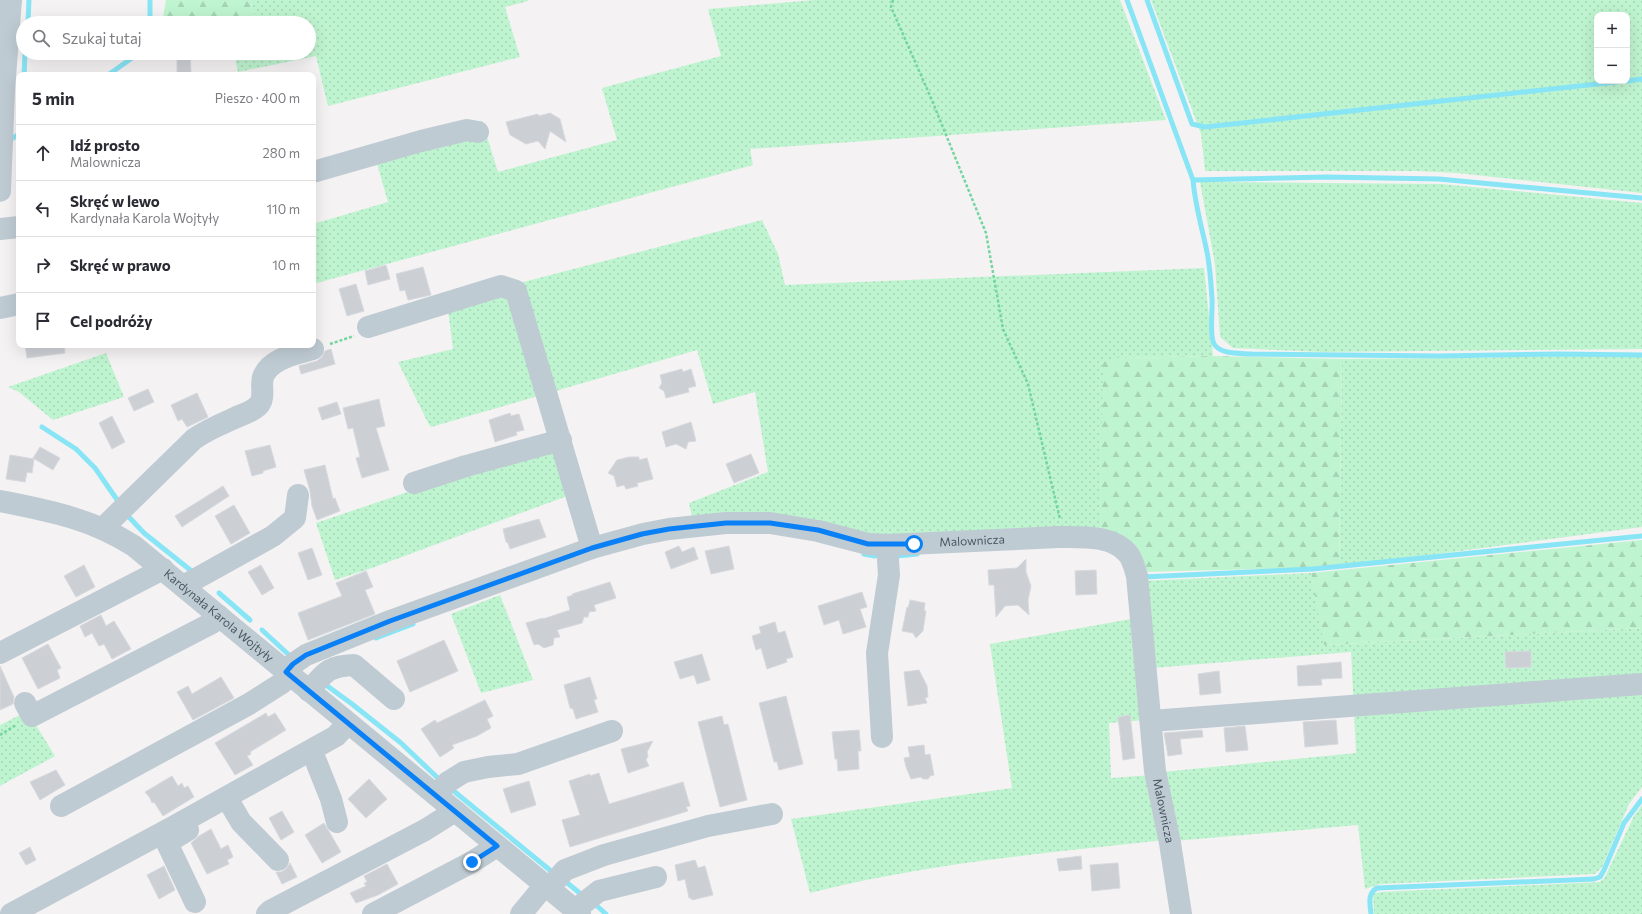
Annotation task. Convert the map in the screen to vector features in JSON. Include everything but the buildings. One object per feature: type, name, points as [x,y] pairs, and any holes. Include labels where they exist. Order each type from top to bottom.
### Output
[{"type":"street","points":[[0,191],[6,146],[4,90],[5,21],[11,0]]},
{"type":"street","points":[[316,171],[421,141],[466,130],[478,132]]},
{"type":"street","points":[[0,229],[16,227]]},
{"type":"street","points":[[368,327],[501,286],[516,291],[592,548]]},
{"type":"street","points":[[0,308],[16,305]]},
{"type":"street","points":[[103,528],[194,439],[202,433],[259,406],[263,395],[263,377],[272,365],[284,358],[313,349]]},
{"type":"street","points":[[414,483],[466,466],[561,440]]},
{"type":"street","points":[[183,586],[273,536],[295,518],[298,495]]},
{"type":"street","name":"Kardynała Karola Wojtyły","points":[[0,501],[79,519],[103,528],[134,546],[354,728],[442,789],[455,811],[578,912]]},
{"type":"street","name":"Malownicza","points":[[61,806],[250,704],[282,683],[293,664],[306,655],[390,621],[592,548],[642,534],[669,529],[726,523],[770,523],[796,526],[868,544],[887,545],[1064,537],[1098,538],[1121,548],[1130,556],[1137,576],[1156,771],[1170,843],[1181,914]]},
{"type":"street","points":[[882,737],[877,653],[889,575],[887,545]]},
{"type":"street","points":[[0,654],[163,569]]},
{"type":"street","points":[[24,703],[32,716],[212,623],[219,616]]},
{"type":"street","points":[[309,691],[325,671],[339,665],[354,665],[394,699]]},
{"type":"street","points":[[1151,721],[1642,684]]},
{"type":"street","points":[[195,902],[167,843],[231,805],[316,759],[354,728]]},
{"type":"street","points":[[11,914],[173,827],[336,736],[354,728]]},
{"type":"street","points":[[442,789],[464,772],[488,767],[518,764],[612,731]]},
{"type":"street","points":[[316,759],[331,798],[337,822]]},
{"type":"street","points":[[231,805],[241,822],[278,860]]},
{"type":"street","points":[[267,914],[270,911],[426,830],[455,811]]},
{"type":"street","points":[[521,914],[547,886],[565,870],[604,854],[708,826],[772,814]]},
{"type":"street","points":[[374,914],[472,862],[497,846]]},
{"type":"street","points":[[578,912],[599,891],[656,877]]},
{"type":"path","points":[[892,0],[891,6],[931,98],[986,233],[1003,329],[1028,384],[1064,537]]},
{"type":"path","points":[[313,349],[345,340],[368,327]]},
{"type":"green space","points":[[166,0],[250,0],[255,16],[163,16]]},
{"type":"green space","points":[[250,0],[528,0],[505,7],[520,57],[328,106],[316,56],[316,16],[255,16]]},
{"type":"green space","points":[[814,0],[1120,0],[1166,120],[750,149],[753,165],[316,283],[316,223],[388,202],[373,150],[482,121],[498,172],[617,140],[602,88],[721,56],[708,9]]},
{"type":"green space","points":[[1151,0],[1642,0],[1642,193],[1457,173],[1417,171],[1205,171],[1201,134]]},
{"type":"green space","points":[[235,60],[296,60],[238,72]]},
{"type":"green space","points":[[1200,182],[1441,184],[1642,203],[1642,349],[1323,352],[1233,348],[1220,337],[1215,264]]},
{"type":"green space","points":[[762,220],[778,254],[785,285],[1204,268],[1213,356],[1118,358],[1099,534],[893,540],[693,521],[689,503],[768,472],[755,392],[713,404],[697,350],[431,427],[428,423],[398,362],[453,349],[447,302]]},
{"type":"green space","points":[[106,353],[124,397],[53,420],[19,392],[8,387]]},
{"type":"green space","points":[[1549,355],[1642,356],[1642,527],[1339,567],[1342,359],[1485,358]]},
{"type":"green space","points":[[1213,356],[1342,359],[1339,567],[1141,572],[1099,534],[1103,362],[1118,358]]},
{"type":"green space","points":[[557,447],[570,495],[372,568],[335,580],[316,523],[467,472]]},
{"type":"green space","points":[[1642,540],[1642,628],[1324,645],[1311,573]]},
{"type":"green space","points":[[1311,573],[1325,645],[1642,628],[1642,787],[1629,804],[1602,867],[1595,874],[1380,884],[1365,889],[1358,825],[1175,841],[1162,772],[1356,753],[1351,652],[1152,668],[1142,581]]},
{"type":"green space","points":[[500,595],[533,680],[481,693],[451,614]]},
{"type":"green space","points":[[1131,619],[1146,720],[1109,723],[1111,778],[1152,775],[1165,840],[942,866],[810,893],[791,819],[1012,788],[990,644]]},
{"type":"green space","points":[[24,713],[34,722],[55,756],[0,786],[0,725]]},
{"type":"green space","points":[[1642,805],[1642,914],[1374,914],[1373,894],[1380,892],[1600,882],[1605,877],[1634,816]]},
{"type":"waterway","points":[[28,16],[29,0]]},
{"type":"waterway","points":[[150,0],[150,16]]},
{"type":"waterway","points":[[1127,0],[1193,180],[1209,263],[1212,298],[1211,328],[1214,344],[1217,348],[1226,352],[1252,354],[1439,356],[1558,354],[1642,355]]},
{"type":"waterway","points":[[1147,0],[1192,124],[1205,127],[1598,84]]},
{"type":"waterway","points":[[24,72],[25,60]]},
{"type":"waterway","points":[[112,72],[129,60]]},
{"type":"waterway","points":[[1630,81],[1642,79]]},
{"type":"waterway","points":[[1193,180],[1327,177],[1439,179],[1642,198]]},
{"type":"waterway","points":[[42,427],[76,449],[95,468],[120,504]]},
{"type":"waterway","points":[[127,515],[144,533],[194,573]]},
{"type":"waterway","points":[[1143,577],[1313,569],[1642,536]]},
{"type":"waterway","points":[[864,554],[875,556]]},
{"type":"waterway","points":[[897,556],[917,554]]},
{"type":"waterway","points":[[219,593],[250,620]]},
{"type":"waterway","points":[[376,638],[413,624]]},
{"type":"waterway","points":[[262,630],[289,655]]},
{"type":"waterway","points":[[326,685],[401,743],[442,782]]},
{"type":"waterway","points":[[450,788],[551,871]]},
{"type":"waterway","points":[[1371,914],[1370,896],[1377,888],[1594,879],[1600,877],[1624,823],[1642,799]]},
{"type":"waterway","points":[[565,881],[582,895]]},
{"type":"waterway","points":[[596,905],[606,914]]},
{"type":"route","points":[[472,862],[497,846],[286,672],[293,664],[306,655],[390,621],[571,555],[642,534],[669,529],[726,523],[770,523],[818,530],[868,544],[914,544]]}]
